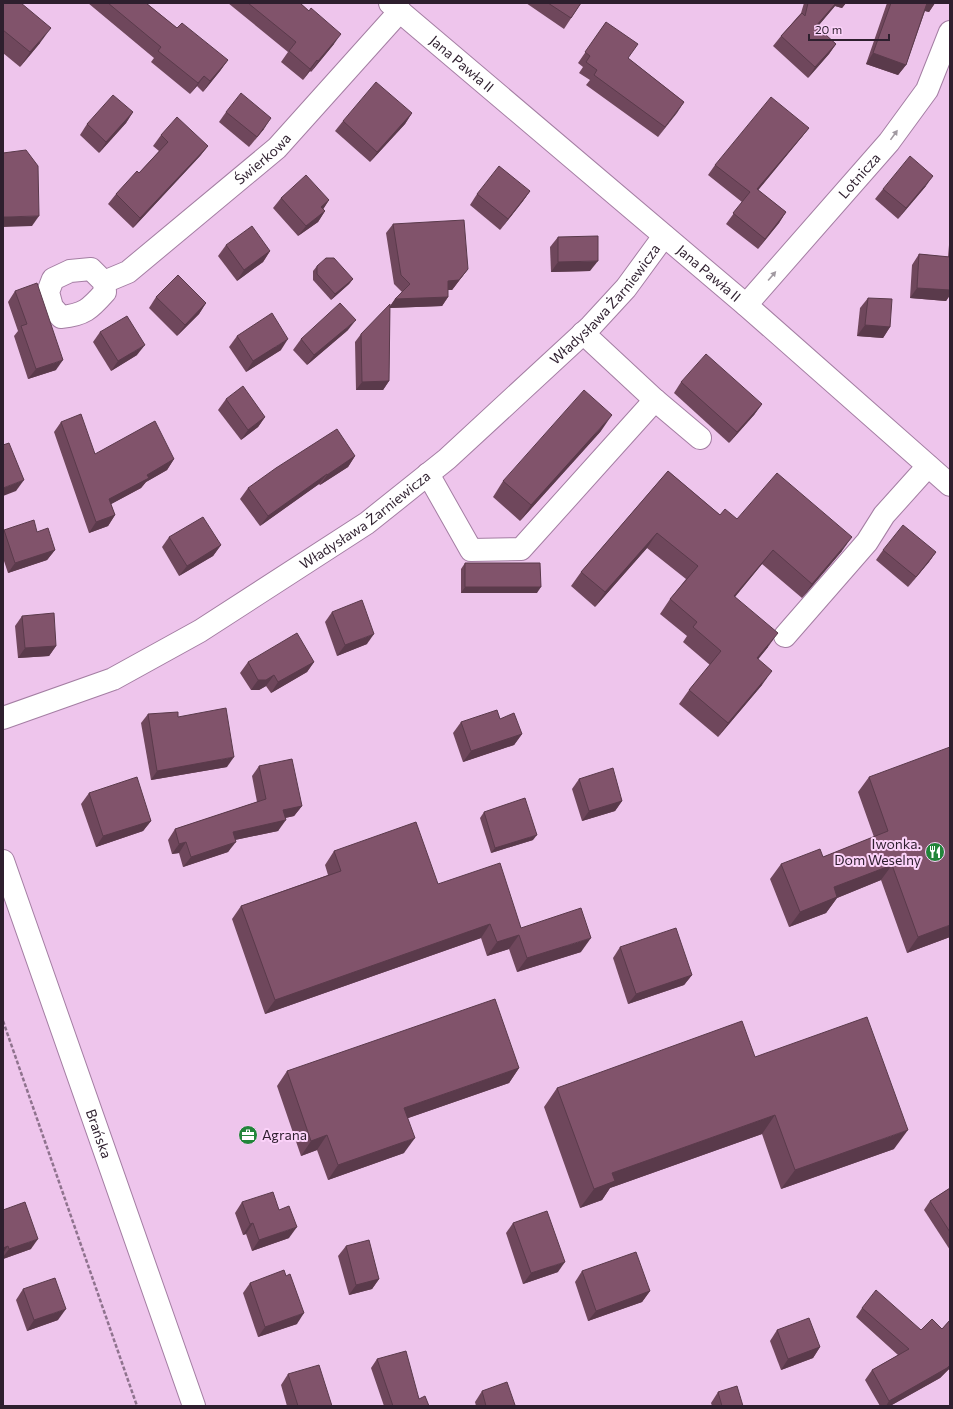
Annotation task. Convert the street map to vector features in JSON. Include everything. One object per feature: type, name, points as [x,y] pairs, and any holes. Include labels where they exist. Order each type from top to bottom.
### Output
[{"type":"street","name":"Jana Pawła II","points":[[395,7],[746,305],[950,485]]},
{"type":"street","name":"Świerkowa","points":[[104,282],[128,272],[277,148],[395,7]]},
{"type":"street","name":"Lotnicza","points":[[746,305],[889,142],[927,90],[950,32]]},
{"type":"street","name":"Władysława Żarniewicza","points":[[3,718],[113,679],[200,632],[367,523],[447,459],[583,333],[626,288],[664,236]]},
{"type":"street","points":[[583,333],[655,400],[700,438]]},
{"type":"street","points":[[428,474],[471,550],[521,548],[655,400]]},
{"type":"street","points":[[785,636],[867,542],[884,515],[928,466]]},
{"type":"street","name":"Brańska","points":[[3,861],[194,1406]]},
{"type":"path","points":[[3,1021],[137,1406]]},
{"type":"building","points":[[3,3],[21,3],[51,28],[30,52],[3,30]]},
{"type":"building","points":[[108,3],[146,3],[177,28],[182,23],[228,60],[210,81],[204,76],[198,83],[158,51],[161,47]]},
{"type":"building","points":[[248,3],[300,3],[309,11],[311,8],[341,34],[310,69],[289,51],[296,42]]},
{"type":"building","points":[[548,3],[581,3],[571,18]]},
{"type":"building","points":[[808,3],[836,3],[816,26],[836,44],[815,67],[781,36],[802,13],[805,16]]},
{"type":"building","points":[[891,3],[927,3],[906,65],[873,53]]},
{"type":"building","points":[[606,22],[638,44],[628,58],[684,102],[665,127],[594,75],[597,70],[586,62],[590,56],[585,52]]},
{"type":"building","points":[[376,82],[412,113],[377,152],[343,121]]},
{"type":"building","points":[[241,93],[271,118],[257,137],[226,112]]},
{"type":"building","points":[[113,95],[133,112],[106,142],[87,124]]},
{"type":"building","points":[[771,97],[809,128],[757,189],[786,212],[765,239],[733,213],[750,192],[715,165]]},
{"type":"building","points":[[177,117],[208,146],[140,218],[116,194],[137,171],[139,173],[168,142],[161,135]]},
{"type":"building","points":[[26,150],[38,166],[39,216],[3,217],[3,153]]},
{"type":"building","points":[[910,156],[933,176],[906,208],[883,189]]},
{"type":"building","points":[[499,166],[530,191],[508,219],[477,194]]},
{"type":"building","points":[[306,175],[329,200],[321,207],[325,211],[306,226],[281,198]]},
{"type":"building","points":[[464,220],[468,269],[459,280],[448,281],[448,297],[395,299],[410,284],[401,275],[393,224]]},
{"type":"building","points":[[252,226],[270,251],[244,270],[226,245]]},
{"type":"building","points":[[598,236],[598,261],[558,262],[558,237]]},
{"type":"building","points":[[919,254],[950,257],[950,290],[917,288]]},
{"type":"building","points":[[326,258],[334,258],[353,279],[335,294],[317,274],[317,266]]},
{"type":"building","points":[[178,275],[206,303],[185,325],[156,297]]},
{"type":"building","points":[[37,283],[63,360],[36,369],[21,326],[27,324],[15,291]]},
{"type":"building","points":[[868,298],[892,299],[890,327],[865,325]]},
{"type":"building","points":[[340,303],[356,320],[314,355],[301,339]]},
{"type":"building","points":[[390,304],[389,381],[362,382],[361,334]]},
{"type":"building","points":[[272,313],[288,339],[253,361],[237,336]]},
{"type":"building","points":[[127,316],[145,345],[118,361],[100,332]]},
{"type":"building","points":[[706,354],[762,404],[737,432],[681,382]]},
{"type":"building","points":[[243,386],[265,417],[248,430],[226,399]]},
{"type":"building","points":[[584,390],[612,415],[531,505],[503,481]]},
{"type":"building","points":[[81,414],[95,454],[155,421],[174,459],[147,475],[149,478],[109,499],[115,515],[96,522],[61,422]]},
{"type":"building","points":[[337,429],[355,456],[268,516],[248,488]]},
{"type":"building","points":[[9,443],[24,480],[3,488],[3,445]]},
{"type":"building","points":[[668,471],[720,515],[725,509],[737,519],[777,473],[852,537],[812,584],[773,550],[734,596],[778,633],[757,658],[772,671],[728,723],[689,690],[721,651],[693,627],[697,622],[670,599],[698,566],[657,533],[605,592],[581,572]]},
{"type":"building","points":[[203,517],[221,545],[187,566],[169,537]]},
{"type":"building","points":[[34,520],[37,532],[48,528],[55,550],[15,563],[4,530]]},
{"type":"building","points":[[903,525],[936,552],[916,577],[883,550]]},
{"type":"building","points":[[465,563],[540,563],[541,587],[465,587]]},
{"type":"building","points":[[362,600],[374,634],[345,645],[332,612]]},
{"type":"building","points":[[54,613],[56,646],[25,648],[22,616]]},
{"type":"building","points":[[297,633],[314,662],[278,682],[274,675],[266,680],[258,680],[248,662]]},
{"type":"building","points":[[226,708],[234,757],[157,771],[148,714],[178,712],[178,717]]},
{"type":"building","points":[[497,710],[500,719],[514,713],[522,734],[471,751],[461,722]]},
{"type":"building","points":[[950,747],[950,925],[918,937],[892,865],[834,887],[837,897],[800,912],[781,864],[820,849],[823,857],[888,831],[869,777]]},
{"type":"building","points":[[292,759],[302,806],[283,810],[286,820],[233,832],[236,842],[191,857],[186,842],[179,844],[175,829],[266,799],[259,766]]},
{"type":"building","points":[[613,768],[622,801],[589,811],[579,779]]},
{"type":"building","points":[[137,777],[151,821],[103,836],[89,793]]},
{"type":"building","points":[[525,798],[537,835],[495,848],[484,812]]},
{"type":"building","points":[[416,822],[438,884],[500,863],[521,928],[581,908],[591,938],[527,958],[519,935],[497,942],[490,924],[275,1000],[241,906],[341,871],[334,851]]},
{"type":"building","points":[[676,928],[692,975],[636,994],[620,947]]},
{"type":"building","points":[[495,999],[519,1068],[404,1108],[415,1138],[338,1165],[327,1135],[311,1141],[287,1071]]},
{"type":"building","points":[[867,1017],[908,1130],[795,1170],[775,1115],[612,1173],[615,1181],[594,1189],[557,1088],[742,1021],[755,1057]]},
{"type":"building","points":[[950,1188],[950,1232],[930,1201]]},
{"type":"building","points":[[273,1192],[279,1210],[289,1206],[297,1227],[259,1240],[253,1223],[250,1224],[242,1202]]},
{"type":"building","points":[[25,1202],[38,1239],[9,1249],[8,1246],[3,1248],[3,1210]]},
{"type":"building","points":[[547,1211],[565,1262],[531,1273],[513,1223]]},
{"type":"building","points":[[369,1240],[379,1279],[356,1285],[346,1246]]},
{"type":"building","points":[[636,1252],[650,1291],[596,1311],[582,1271]]},
{"type":"building","points":[[284,1270],[286,1276],[290,1274],[304,1313],[265,1327],[250,1283]]},
{"type":"building","points":[[55,1278],[66,1309],[34,1320],[23,1289]]},
{"type":"building","points":[[876,1290],[921,1330],[932,1319],[942,1329],[950,1320],[950,1365],[889,1401],[872,1370],[909,1349],[862,1308]]},
{"type":"building","points":[[809,1318],[820,1347],[788,1359],[777,1330]]},
{"type":"building","points":[[406,1351],[419,1399],[425,1396],[429,1406],[393,1406],[377,1359]]},
{"type":"building","points":[[319,1365],[332,1406],[298,1406],[288,1374]]},
{"type":"building","points":[[507,1382],[515,1405],[486,1406],[482,1391]]},
{"type":"building","points":[[737,1386],[743,1406],[722,1406],[718,1392]]},
{"type":"place","name":"Iwonka. Dom Weselny","points":[[935,852]]},
{"type":"place","name":"Agrana","points":[[248,1135]]}]
